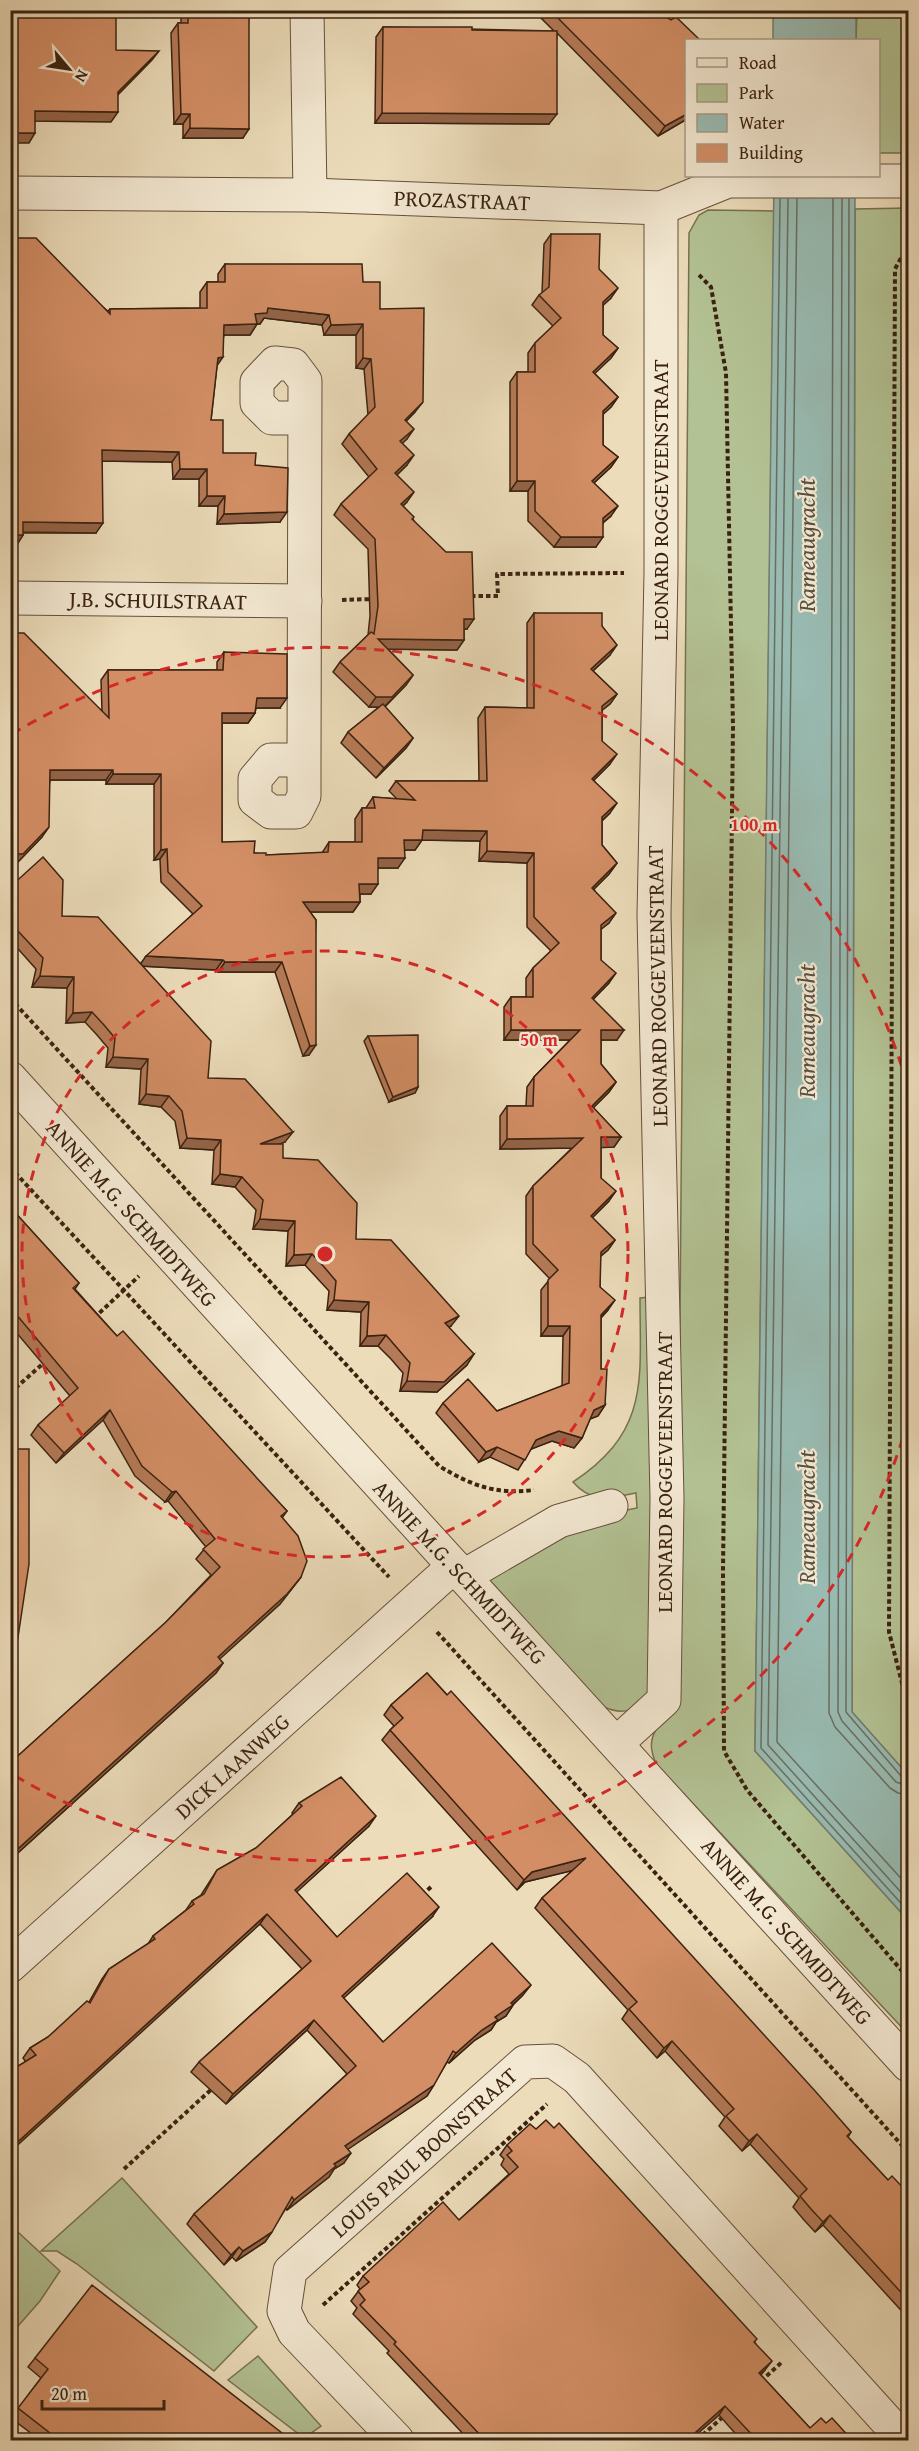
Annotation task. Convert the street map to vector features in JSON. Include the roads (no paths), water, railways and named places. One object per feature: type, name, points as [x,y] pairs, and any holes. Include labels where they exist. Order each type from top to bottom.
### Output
[{"type":"street","points":[[307,10],[310,195]]},
{"type":"street","name":"PROZASTRAAT","points":[[10,193],[310,195],[661,222],[728,182],[894,181]]},
{"type":"street","name":"LEONARD ROGGEVEENSTRAAT","points":[[617,1743],[664,1700],[667,1498],[654,915],[661,573],[661,222]]},
{"type":"street","points":[[304,418],[304,760]]},
{"type":"street","name":"J.B. SCHUILSTRAAT","points":[[10,598],[305,601]]},
{"type":"street","name":"ANNIE M.G. SCHMIDTWEG","points":[[10,1078],[909,2065]]},
{"type":"street","points":[[459,1571],[559,1521],[611,1506]]},
{"type":"street","name":"DICK LAANWEG","points":[[10,1966],[412,1602],[459,1571]]},
{"type":"street","name":"LOUIS PAUL BOONSTRAAT","points":[[397,2440],[294,2332],[284,2311],[290,2271],[525,2062],[553,2061],[577,2078],[904,2440]]},
{"type":"water","points":[[773,11],[856,11],[856,39],[773,39]]},
{"type":"water","name":"Rameaugracht","points":[[774,177],[855,177],[852,1712],[908,1775],[908,1920],[755,1751]]}]
